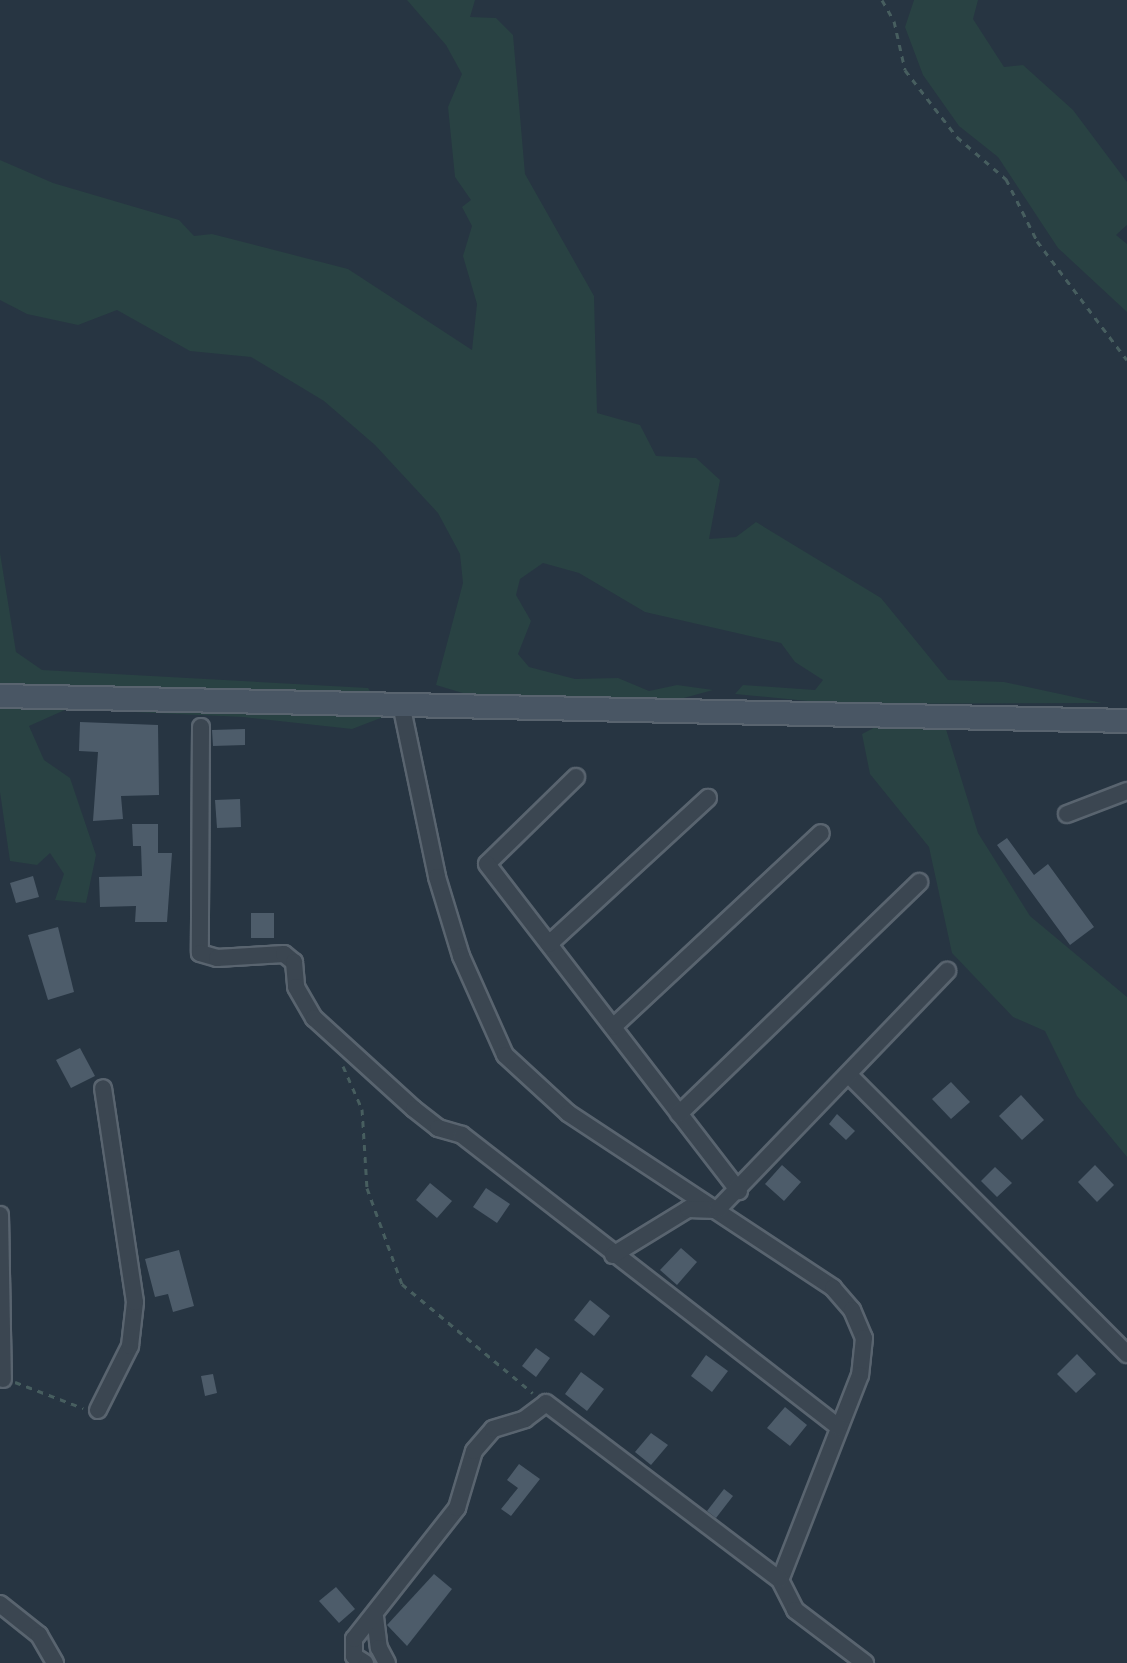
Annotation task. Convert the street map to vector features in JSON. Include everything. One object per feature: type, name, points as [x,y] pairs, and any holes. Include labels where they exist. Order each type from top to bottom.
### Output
[{"type":"street","points":[[0,696],[1127,721]]},
{"type":"street","points":[[401,704],[437,877],[461,956],[505,1055],[568,1113],[833,1288],[852,1310],[864,1338],[860,1375],[780,1580]]},
{"type":"street","points":[[201,727],[200,953],[217,958],[284,954],[294,962],[296,987],[314,1018],[403,1099],[438,1128],[462,1135],[613,1255],[839,1427]]},
{"type":"street","points":[[576,777],[487,864],[739,1191]]},
{"type":"street","points":[[1067,814],[1127,791]]},
{"type":"street","points":[[549,944],[708,798]]},
{"type":"street","points":[[613,1027],[821,833]]},
{"type":"street","points":[[679,1114],[919,882]]},
{"type":"street","points":[[613,1255],[688,1209],[717,1210],[739,1191],[947,971]]},
{"type":"street","points":[[849,1075],[1127,1354]]},
{"type":"street","points":[[98,1410],[130,1346],[135,1302],[103,1088]]},
{"type":"street","points":[[0,1215],[3,1379]]},
{"type":"street","points":[[365,1663],[354,1656],[354,1639],[375,1617],[457,1508],[474,1451],[493,1429],[525,1419],[546,1403],[780,1580],[795,1610],[857,1661]]},
{"type":"street","points":[[0,1604],[39,1635],[55,1663]]},
{"type":"street","points":[[375,1617],[379,1648],[387,1663]]},
{"type":"path","points":[[882,0],[894,21],[905,70],[957,137],[1006,179],[1037,241],[1127,360]]},
{"type":"path","points":[[338,1056],[362,1109],[365,1178],[402,1284],[546,1403]]},
{"type":"path","points":[[3,1379],[98,1410]]},
{"type":"green space","points":[[407,0],[475,0],[470,17],[496,18],[513,35],[525,174],[594,296],[597,413],[640,425],[656,456],[696,458],[720,480],[709,539],[736,537],[756,522],[881,598],[948,680],[1004,682],[1102,703],[838,704],[735,694],[743,685],[815,690],[823,680],[795,662],[781,643],[645,612],[579,573],[543,563],[520,579],[516,595],[531,621],[518,654],[529,667],[575,679],[618,678],[649,691],[677,685],[713,690],[680,699],[476,697],[436,685],[463,583],[460,554],[438,513],[375,445],[324,401],[251,357],[190,351],[117,310],[78,325],[27,314],[0,300],[0,160],[53,183],[179,220],[194,236],[212,234],[348,269],[472,350],[477,304],[463,256],[472,226],[462,207],[471,200],[455,177],[448,107],[462,74],[446,45]]},
{"type":"green space","points":[[914,0],[978,0],[973,19],[1004,67],[1023,65],[1073,110],[1127,182],[1127,225],[1116,235],[1127,244],[1127,312],[1058,248],[998,157],[959,126],[923,75],[905,27]]},
{"type":"green space","points":[[0,553],[16,652],[42,670],[368,688],[386,716],[352,729],[243,717],[67,709],[29,726],[44,760],[70,778],[96,855],[86,903],[55,900],[64,874],[50,853],[37,865],[10,861],[0,792],[0,704],[25,702],[34,684],[0,686]]},
{"type":"green space","points":[[887,721],[945,726],[978,833],[1030,916],[1127,997],[1127,1157],[1077,1096],[1045,1031],[1013,1017],[952,953],[929,847],[870,774],[862,734]]},
{"type":"building","points":[[80,722],[158,725],[159,795],[121,796],[123,819],[93,821],[98,752],[79,751]]},
{"type":"building","points":[[245,729],[245,745],[213,746],[212,730]]},
{"type":"building","points":[[240,799],[241,827],[217,828],[215,800]]},
{"type":"building","points":[[132,824],[158,824],[158,853],[172,853],[167,922],[135,922],[136,906],[100,907],[99,877],[142,876],[141,846],[133,846]]},
{"type":"building","points":[[1007,838],[1034,875],[1048,864],[1094,927],[1070,945],[997,845]]},
{"type":"building","points":[[33,876],[39,897],[16,903],[10,883]]},
{"type":"building","points":[[251,913],[274,913],[274,938],[251,938]]},
{"type":"building","points":[[58,927],[74,992],[48,1000],[28,935]]},
{"type":"building","points":[[80,1048],[95,1076],[71,1088],[56,1060]]},
{"type":"building","points":[[951,1082],[970,1102],[951,1119],[932,1099]]},
{"type":"building","points":[[1021,1095],[1044,1120],[1022,1140],[999,1116]]},
{"type":"building","points":[[837,1114],[855,1131],[846,1140],[829,1124]]},
{"type":"building","points":[[782,1165],[801,1182],[784,1201],[765,1184]]},
{"type":"building","points":[[1095,1165],[1114,1185],[1097,1202],[1078,1182]]},
{"type":"building","points":[[995,1167],[1012,1183],[997,1197],[981,1181]]},
{"type":"building","points":[[430,1183],[452,1201],[437,1218],[416,1200]]},
{"type":"building","points":[[486,1188],[510,1204],[497,1223],[473,1207]]},
{"type":"building","points":[[681,1248],[697,1262],[677,1285],[660,1270]]},
{"type":"building","points":[[179,1250],[194,1306],[173,1312],[168,1294],[155,1297],[145,1259]]},
{"type":"building","points":[[590,1300],[610,1316],[594,1336],[574,1320]]},
{"type":"building","points":[[536,1348],[550,1358],[536,1377],[522,1366]]},
{"type":"building","points":[[1077,1354],[1096,1374],[1076,1393],[1057,1374]]},
{"type":"building","points":[[706,1355],[728,1371],[712,1392],[691,1376]]},
{"type":"building","points":[[581,1372],[604,1389],[587,1411],[565,1394]]},
{"type":"building","points":[[213,1374],[217,1393],[205,1396],[201,1376]]},
{"type":"building","points":[[785,1407],[807,1425],[790,1446],[767,1428]]},
{"type":"building","points":[[651,1433],[668,1445],[651,1465],[635,1452]]},
{"type":"building","points":[[519,1464],[540,1479],[511,1516],[501,1509],[518,1488],[507,1480]]},
{"type":"building","points":[[724,1489],[733,1496],[716,1518],[707,1511]]},
{"type":"building","points":[[434,1574],[452,1589],[407,1646],[387,1625]]},
{"type":"building","points":[[336,1587],[355,1609],[339,1623],[319,1601]]}]
